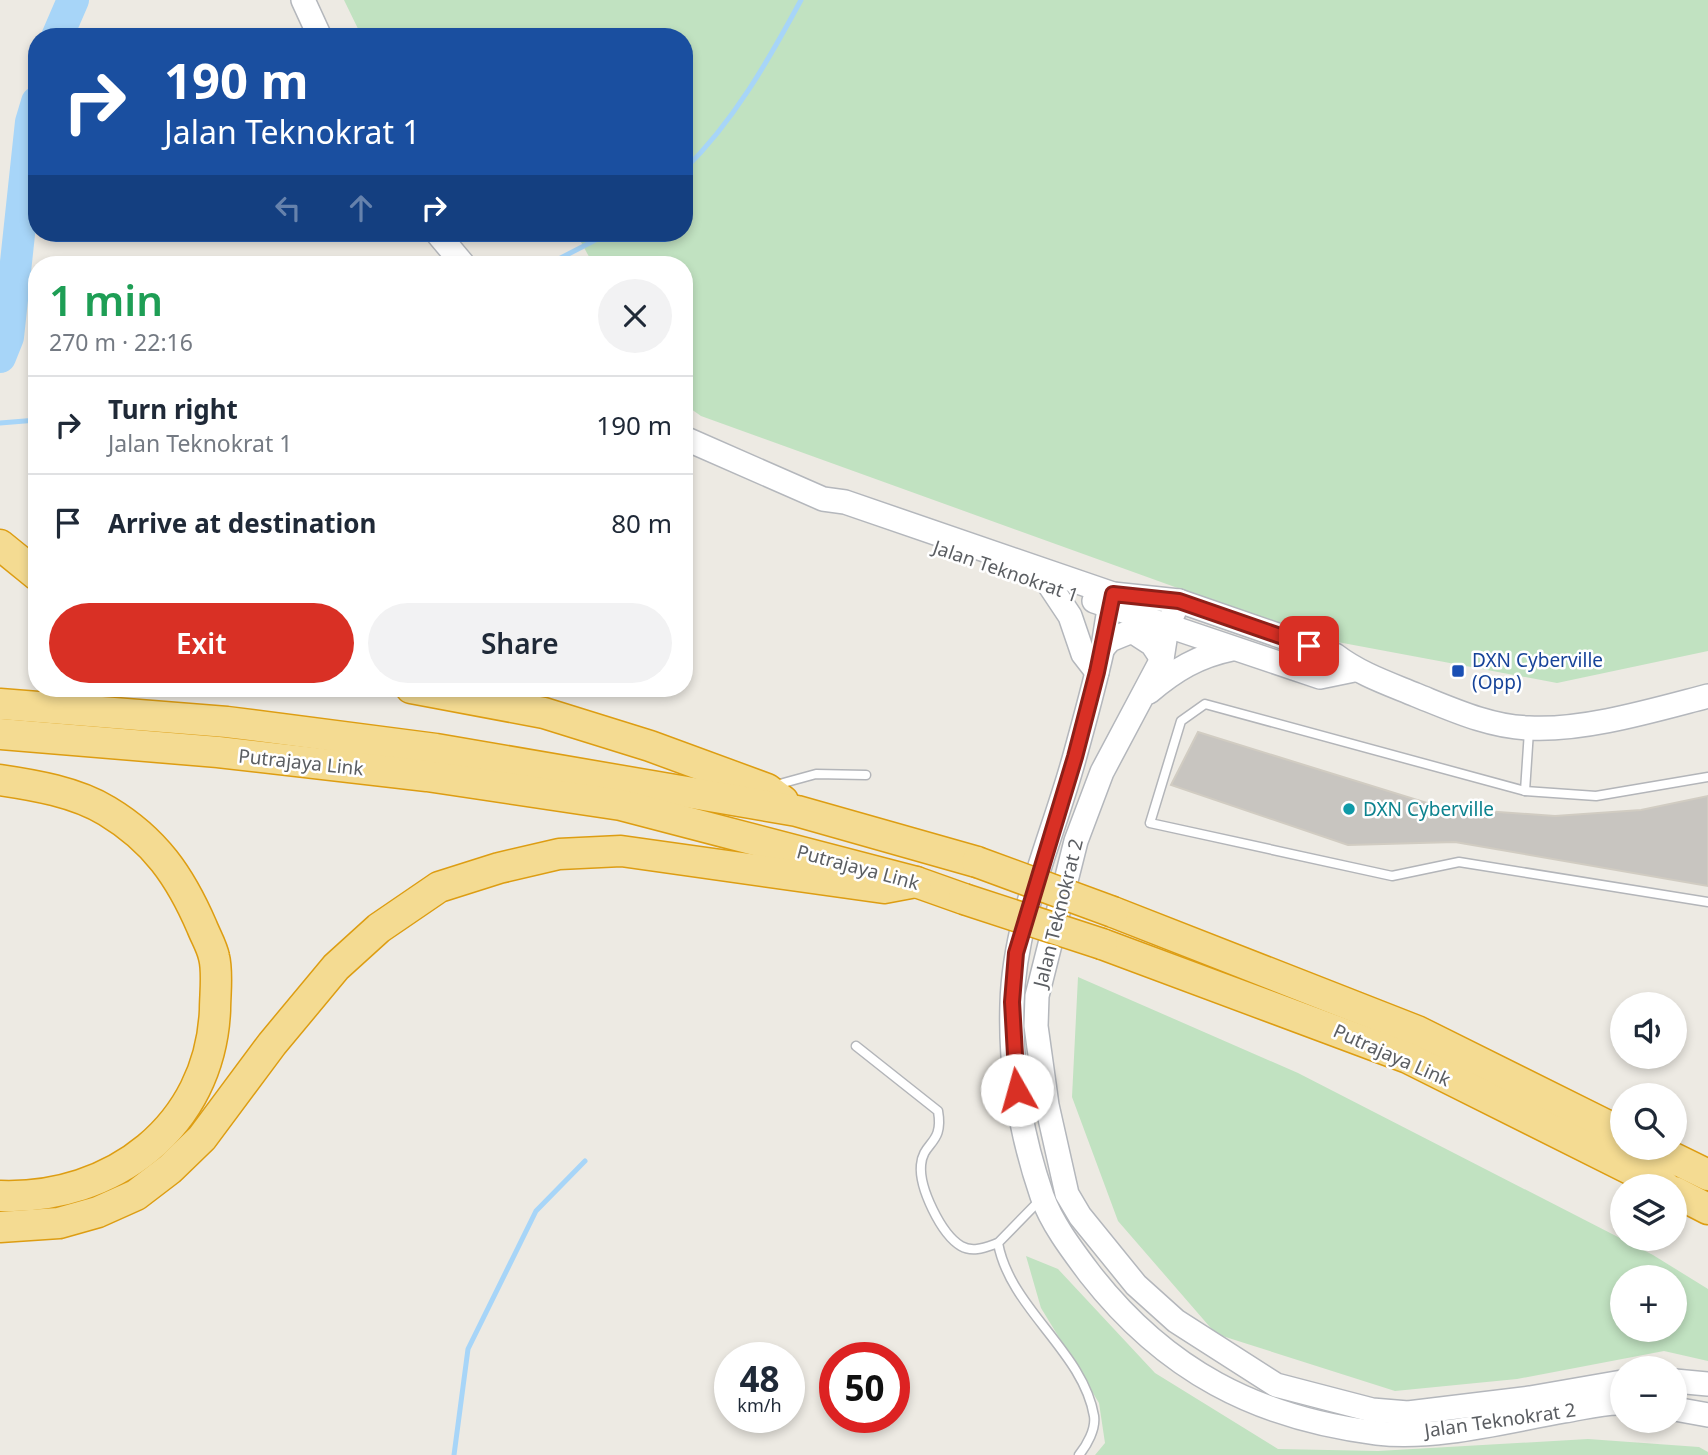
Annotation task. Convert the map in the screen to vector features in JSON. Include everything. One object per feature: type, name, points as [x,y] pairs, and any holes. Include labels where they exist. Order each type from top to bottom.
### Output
[{"type":"highway","points":[[0,545],[28,568]]},
{"type":"highway","points":[[459,697],[544,713],[650,746],[767,789],[797,811]]},
{"type":"highway","name":"Putrajaya Link","points":[[0,704],[227,722],[436,749],[797,811],[977,862],[1114,912],[1416,1031],[1610,1127]]},
{"type":"highway","name":"Putrajaya Link","points":[[0,734],[218,752],[427,776],[621,805],[916,883],[1102,944],[1387,1049],[1640,1174]]},
{"type":"highway","points":[[0,780],[42,787],[105,810],[154,846],[180,880],[215,957],[215,998],[214,1037],[201,1079],[180,1118],[150,1147],[116,1171],[83,1186],[47,1194],[0,1196]]},
{"type":"highway","points":[[0,1227],[59,1223],[98,1212],[136,1195],[170,1169],[202,1138],[272,1044],[336,967],[379,928],[439,887],[529,860],[621,851],[884,888],[916,883]]},
{"type":"highway","points":[[1677,1160],[1708,1175]]},
{"type":"highway","points":[[1687,1198],[1708,1209]]},
{"type":"main road","points":[[303,0],[316,28]]},
{"type":"main road","points":[[445,242],[456,256]]},
{"type":"main road","name":"Jalan Teknokrat 1","points":[[693,442],[823,499],[845,502],[1111,600],[1167,627],[1320,677],[1354,670]]},
{"type":"main road","name":"Jalan Teknokrat 1","points":[[823,499],[838,513],[1050,586],[1111,600],[1179,601],[1335,655],[1354,670],[1484,720],[1529,728],[1630,716],[1708,696]]},
{"type":"main road","points":[[1050,586],[1070,616],[1083,654],[1097,672]]},
{"type":"main road","name":"Jalan Teknokrat 2","points":[[1111,600],[1097,672],[1016,953],[1012,1002],[1013,1064],[1020,1115],[1043,1198],[1072,1250],[1115,1305],[1172,1356],[1208,1382],[1259,1405],[1319,1422],[1380,1434],[1449,1431],[1610,1405]]},
{"type":"main road","name":"Jalan Teknokrat 2","points":[[1179,601],[1167,627],[1162,659],[1102,772],[1076,841],[1037,996],[1037,1026],[1047,1105],[1067,1194],[1080,1216],[1136,1285],[1176,1321],[1276,1385],[1372,1410],[1408,1413],[1610,1384]]},
{"type":"main road","points":[[1102,649],[1110,640],[1132,631],[1152,643],[1162,659]]},
{"type":"main road","points":[[1138,703],[1181,668],[1204,655],[1232,649]]},
{"type":"main road","points":[[1687,1382],[1708,1384]]},
{"type":"main road","points":[[1687,1411],[1708,1415]]},
{"type":"lane","points":[[1708,777],[1596,796],[1525,791],[1205,704],[1181,721],[1150,823],[1392,876],[1458,862],[1708,902]]},
{"type":"lane","points":[[1525,791],[1529,728]]},
{"type":"lane","points":[[767,789],[816,774],[866,775]]},
{"type":"lane","points":[[856,1046],[938,1111],[941,1126],[937,1138],[923,1156],[921,1167],[933,1212],[945,1231],[962,1247],[978,1250],[998,1243],[1043,1198]]},
{"type":"lane","points":[[998,1243],[1001,1260],[1020,1296],[1067,1359],[1089,1399],[1094,1419],[1087,1445],[1079,1455]]},
{"type":"green space","points":[[344,0],[1708,0],[1708,651],[1557,683],[1316,638],[701,416],[693,410],[693,256],[589,256],[581,242],[693,242],[693,28],[358,28]]},
{"type":"green space","points":[[1078,977],[1298,1073],[1610,1233],[1610,1251],[1645,1251],[1653,1255],[1669,1265],[1610,1265],[1610,1342],[1687,1342],[1687,1276],[1708,1289],[1708,1361],[1664,1351],[1638,1356],[1610,1356],[1610,1361],[1517,1379],[1395,1391],[1216,1334],[1118,1221],[1072,1097]]},
{"type":"green space","points":[[1026,1256],[1058,1269],[1155,1373],[1278,1449],[1378,1451],[1588,1439],[1699,1447],[1708,1452],[1708,1455],[1095,1455],[1105,1443],[1099,1403],[1041,1308]]},
{"type":"building","name":"DXN Cyberville","points":[[1198,732],[1443,808],[1555,816],[1641,810],[1708,796],[1708,886],[1455,842],[1348,845],[1171,785]]},
{"type":"waterway","points":[[61,28],[73,0]]},
{"type":"waterway","points":[[693,160],[719,131],[763,68],[801,0]]},
{"type":"waterway","points":[[0,357],[8,337],[28,150]]},
{"type":"waterway","points":[[564,256],[592,242]]},
{"type":"waterway","points":[[0,423],[28,421]]},
{"type":"waterway","points":[[454,1455],[468,1349],[536,1211],[585,1161]]},
{"type":"place","name":"DXN Cyberville (Opp)","points":[[1458,671]]},
{"type":"place","name":"DXN Cyberville","points":[[1349,809]]},
{"type":"route","points":[[1017,1090],[1013,1064],[1012,1002],[1016,953],[1075,757],[1097,672],[1113,594],[1179,601],[1309,646]]}]
